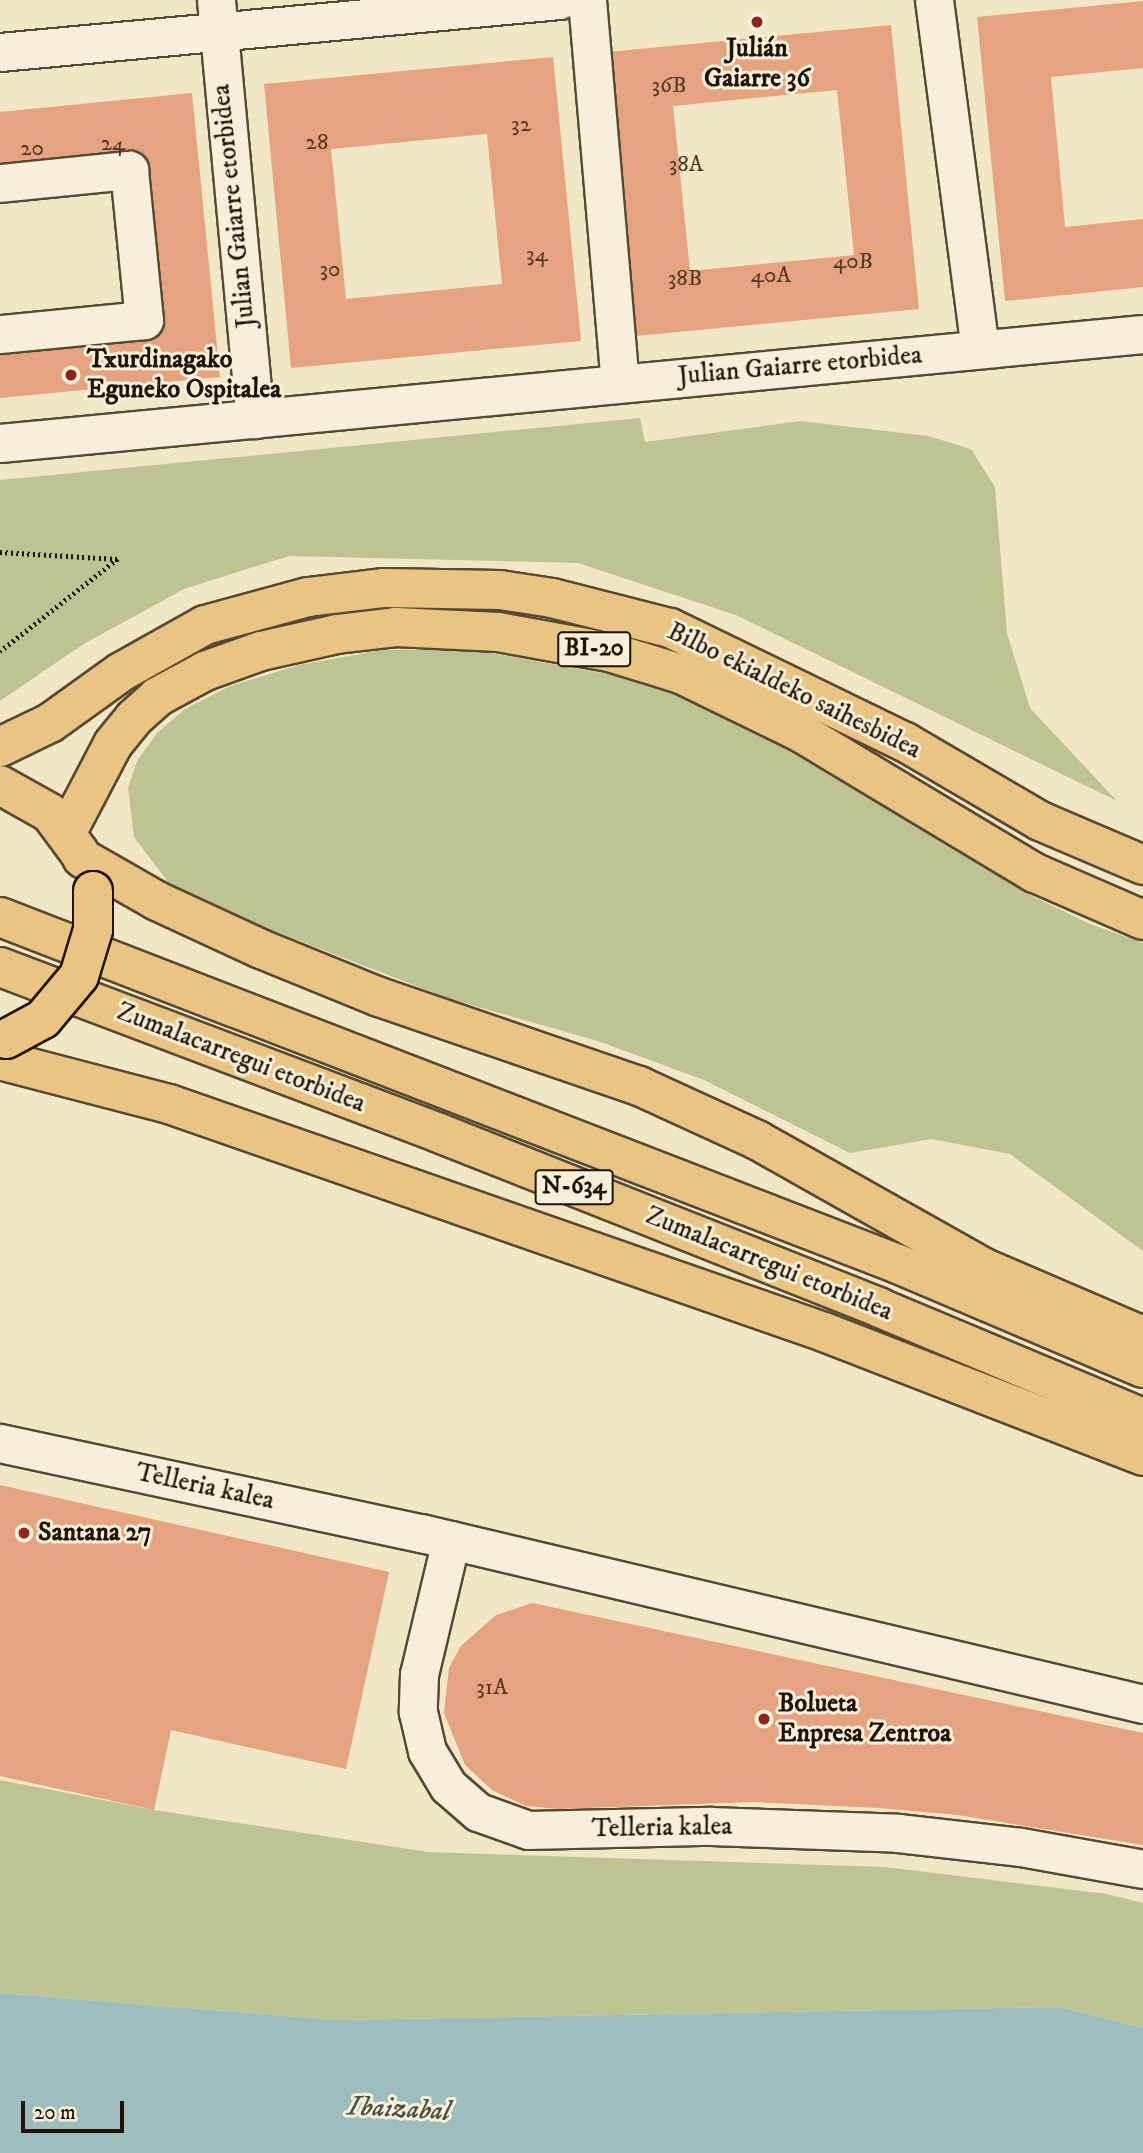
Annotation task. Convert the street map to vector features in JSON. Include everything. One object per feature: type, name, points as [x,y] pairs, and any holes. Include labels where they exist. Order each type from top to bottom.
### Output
[{"type":"main road","name":"Bilbo ekialdeko saihesbidea","points":[[0,747],[51,723],[121,672],[205,625],[334,594],[384,588],[500,590],[552,598],[670,628],[905,742],[1040,821],[1143,865]]},
{"type":"main road","name":"Bilbo ekialdeko saihesbidea","points":[[81,860],[113,744],[134,718],[157,698],[205,671],[261,651],[337,634],[396,628],[498,632],[613,653],[681,674],[800,732],[1035,873],[1143,920]]},
{"type":"main road","points":[[0,785],[50,813],[81,860],[93,930],[79,976],[43,1019],[2,1046]]},
{"type":"main road","points":[[81,860],[157,901],[261,949],[379,997],[639,1086],[757,1140],[982,1267],[1143,1336]]},
{"type":"main road","name":"Zumalacarregui etorbidea","points":[[6,919],[468,1095],[1143,1367]]},
{"type":"main road","name":"Zumalacarregui etorbidea","points":[[0,967],[439,1133],[880,1308],[1143,1418]]},
{"type":"main road","name":"N-634","points":[[2,1046],[564,1245],[824,1332],[1143,1457]]},
{"type":"street","points":[[0,52],[217,17],[560,0]]},
{"type":"street","points":[[587,0],[620,383]]},
{"type":"street","points":[[934,0],[980,349]]},
{"type":"street","name":"Julian Gaiarre etorbidea","points":[[217,17],[255,419]]},
{"type":"street","points":[[0,183],[129,170],[144,320],[0,334]]},
{"type":"street","name":"Julian Gaiarre etorbidea","points":[[0,443],[1143,334]]},
{"type":"street","name":"Telleria kalea","points":[[0,1443],[451,1540],[1143,1704]]},
{"type":"street","name":"Telleria kalea","points":[[451,1540],[419,1674],[418,1712],[427,1751],[448,1786],[478,1812],[528,1830],[722,1826],[898,1833],[1021,1847],[1143,1869]]},
{"type":"path","points":[[0,552],[118,559],[0,652]]},
{"type":"green space","points":[[640,418],[645,442],[800,421],[928,436],[971,449],[995,487],[1007,633],[1030,708],[1117,801],[736,615],[578,563],[289,556],[184,589],[82,645],[0,701],[0,480]]},
{"type":"green space","points":[[469,649],[629,678],[684,696],[763,735],[1028,894],[1090,924],[1143,943],[1143,1251],[1010,1154],[931,1139],[850,1153],[704,1080],[598,1041],[450,999],[199,902],[168,882],[134,837],[128,788],[137,761],[157,733],[185,709],[230,686],[299,665],[382,650]]},
{"type":"green space","points":[[0,1780],[154,1810],[428,1852],[885,1867],[1107,1894],[1143,1903],[1143,2028],[1061,2007],[337,2020],[0,1993]]},
{"type":"water","name":"Ibaizabal","points":[[0,1993],[337,2020],[1061,2007],[1143,2028],[1143,2153],[0,2153]]},
{"type":"building","points":[[1143,1],[1143,68],[1051,77],[1065,227],[1143,219],[1143,287],[1005,301],[977,17]]},
{"type":"building","points":[[891,25],[919,309],[636,336],[608,52]],"holes":[[[837,90],[854,255],[690,271],[673,106]]]},
{"type":"building","points":[[553,57],[581,341],[291,368],[264,84]],"holes":[[[487,134],[502,284],[346,299],[331,149]]]},
{"type":"building","points":[[192,93],[220,377],[0,398],[0,334],[144,320],[129,170],[0,183],[0,112]]},
{"type":"building","points":[[0,1485],[389,1572],[346,1769],[171,1730],[154,1810],[0,1776]]},
{"type":"building","name":"Bolueta Enpresa Zentroa","points":[[532,1603],[1143,1733],[1143,1845],[958,1815],[879,1808],[752,1802],[559,1809],[526,1806],[492,1790],[465,1765],[444,1713],[449,1668],[461,1646],[496,1615]]},
{"type":"place","name":"Julián Gaiarre 36","points":[[757,22]]},
{"type":"place","name":"Txurdinagako Eguneko Ospitalea","points":[[71,375]]},
{"type":"place","name":"Santana 27","points":[[24,1533]]},
{"type":"place","name":"Bolueta Enpresa Zentroa","points":[[764,1719]]}]
